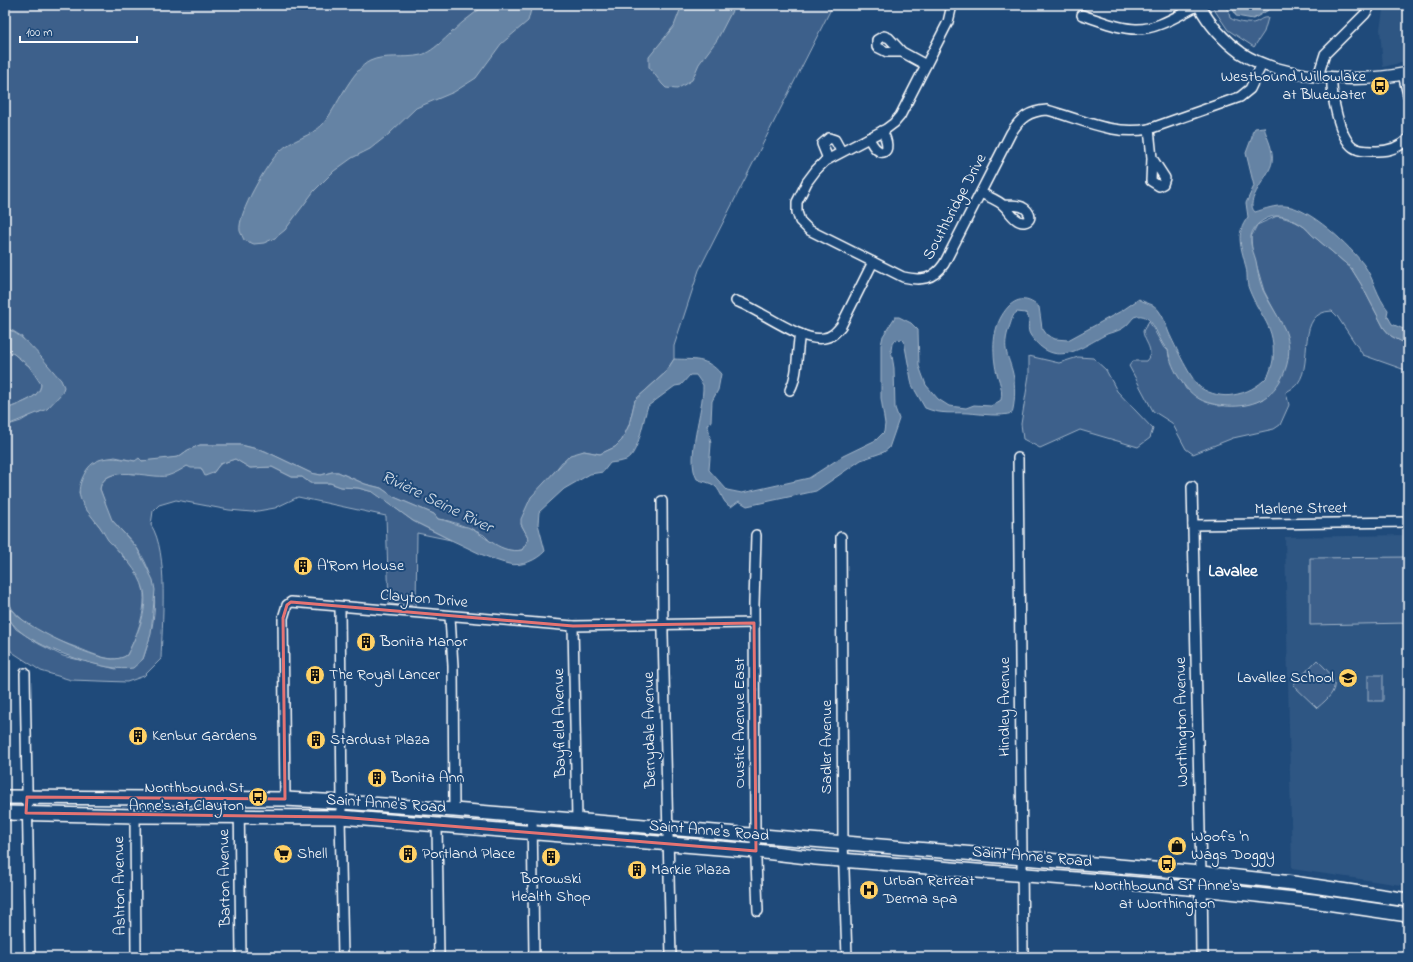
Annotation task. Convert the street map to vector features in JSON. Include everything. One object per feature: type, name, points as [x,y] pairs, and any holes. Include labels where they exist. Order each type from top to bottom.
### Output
[{"type":"main road","name":"Saint Anne's Road","points":[[5,797],[285,799],[454,810],[1201,873],[1293,883],[1408,900]]},
{"type":"main road","name":"Saint Anne's Road","points":[[5,813],[135,816],[340,817],[1201,889],[1313,901],[1408,915]]},
{"type":"street","name":"Southbridge Drive","points":[[952,5],[948,22],[900,116],[894,123],[882,131],[828,159],[816,170],[797,202],[797,212],[800,221],[809,230],[910,279],[916,280],[933,275],[940,271],[1017,123],[1030,113],[1047,110],[1111,129],[1136,132],[1149,129],[1240,97],[1250,89],[1262,64]]},
{"type":"street","points":[[1082,15],[1121,27],[1136,29],[1167,21],[1199,5],[1215,30],[1225,40],[1241,53],[1262,64],[1332,78],[1360,78],[1406,74],[1408,95]]},
{"type":"street","points":[[1318,76],[1325,54],[1365,14],[1371,5]]},
{"type":"street","points":[[902,52],[926,65]]},
{"type":"street","points":[[1332,78],[1332,96],[1346,139],[1353,147],[1363,151],[1381,151],[1398,147],[1408,139]]},
{"type":"street","points":[[1149,129],[1152,158]]},
{"type":"street","points":[[869,138],[874,149],[884,152],[887,149],[888,142],[882,131]]},
{"type":"street","points":[[828,159],[822,148],[822,144],[826,139],[829,138],[835,140],[841,152]]},
{"type":"street","points":[[981,193],[1004,205]]},
{"type":"street","points":[[736,301],[800,334],[817,339],[825,338],[835,333],[841,326],[873,262]]},
{"type":"street","points":[[790,390],[795,381],[796,350],[800,334]]},
{"type":"street","name":"Hindley Avenue","points":[[1018,458],[1023,957]]},
{"type":"street","name":"Worthington Avenue","points":[[1192,486],[1202,957]]},
{"type":"street","name":"Berrydale Avenue","points":[[662,501],[662,623],[671,957]]},
{"type":"street","name":"Marlene Street","points":[[1194,525],[1408,522]]},
{"type":"street","name":"Oustic Avenue East","points":[[756,535],[754,623],[755,835],[758,911]]},
{"type":"street","name":"Sadler Avenue","points":[[841,537],[843,842],[845,860],[847,957]]},
{"type":"street","name":"Clayton Drive","points":[[285,799],[283,626],[285,610],[287,605],[291,602],[573,626],[662,623],[754,623]]},
{"type":"street","points":[[340,607],[342,802],[340,817],[343,957]]},
{"type":"street","points":[[450,616],[453,666],[454,810]]},
{"type":"street","name":"Bayfield Avenue","points":[[573,626],[577,820]]},
{"type":"street","points":[[25,673],[26,813],[30,957]]},
{"type":"street","name":"Barton Avenue","points":[[239,799],[241,957]]},
{"type":"street","name":"Ashton Avenue","points":[[135,816],[136,957]]},
{"type":"street","points":[[532,816],[531,832],[534,957]]},
{"type":"street","points":[[437,825],[439,957]]},
{"type":"highlighted area","points":[[291,602],[573,626],[754,623],[756,851],[340,817],[26,813],[27,797],[285,799],[283,618],[287,605]]},
{"type":"shaded area","points":[[5,5],[833,5],[699,270],[674,346],[674,359],[665,373],[635,400],[629,425],[622,440],[615,447],[600,454],[584,451],[562,462],[551,476],[521,524],[529,539],[522,550],[518,551],[501,548],[484,535],[455,523],[438,519],[434,514],[394,497],[381,488],[365,484],[338,472],[321,475],[311,473],[265,451],[241,445],[200,445],[188,450],[178,457],[159,460],[135,461],[115,457],[96,461],[79,492],[81,498],[89,512],[123,557],[138,573],[144,593],[142,615],[136,636],[127,655],[116,659],[96,655],[34,628],[19,617],[13,610],[9,599],[6,579],[4,523],[5,426],[21,421],[34,413],[40,412],[62,393],[21,336],[5,328]]},
{"type":"shaded area","points":[[485,5],[532,6],[528,21],[501,44],[476,78],[454,92],[416,108],[389,134],[370,149],[352,158],[334,171],[314,191],[285,230],[275,238],[264,243],[254,244],[244,240],[240,231],[240,223],[243,213],[254,189],[274,157],[285,147],[313,132],[323,124],[351,80],[363,65],[376,59],[415,56],[426,53],[437,46],[463,22]]},
{"type":"shaded area","points":[[682,5],[735,5],[717,40],[699,64],[692,80],[677,89],[666,88],[649,67],[649,57],[674,26]]},
{"type":"shaded area","points":[[1211,5],[1227,5],[1230,18],[1239,22],[1253,23],[1263,18],[1268,18],[1264,32],[1254,47],[1228,30]]},
{"type":"shaded area","points":[[1231,5],[1277,5],[1253,19],[1236,16]]},
{"type":"shaded area","points":[[1384,5],[1408,5],[1408,61],[1383,67],[1380,29]]},
{"type":"shaded area","points":[[1264,127],[1271,148],[1272,162],[1252,202],[1252,207],[1255,212],[1278,206],[1295,208],[1317,220],[1339,238],[1364,265],[1388,310],[1387,315],[1392,324],[1408,331],[1408,345],[1391,336],[1384,328],[1351,268],[1301,224],[1281,216],[1273,216],[1260,222],[1256,226],[1252,234],[1251,244],[1262,287],[1282,323],[1287,337],[1289,346],[1288,356],[1284,374],[1274,390],[1267,396],[1253,403],[1237,406],[1213,404],[1199,399],[1192,394],[1176,373],[1168,350],[1164,346],[1151,322],[1141,316],[1134,317],[1121,329],[1105,335],[1075,351],[1057,354],[1040,346],[1029,333],[1028,316],[1026,313],[1017,312],[1012,318],[1006,341],[1007,353],[1014,379],[1014,405],[1012,413],[997,415],[947,413],[937,412],[925,408],[912,385],[904,341],[902,339],[895,340],[892,344],[891,350],[894,368],[895,408],[899,419],[889,448],[884,452],[861,460],[816,491],[747,506],[739,501],[731,507],[726,503],[715,486],[697,479],[693,459],[703,395],[703,385],[696,375],[690,375],[681,385],[675,386],[648,406],[637,444],[634,451],[626,460],[610,463],[603,472],[590,474],[564,489],[539,512],[538,524],[545,551],[538,557],[524,564],[509,564],[480,554],[413,521],[373,492],[358,488],[341,487],[330,483],[310,483],[302,477],[292,477],[272,467],[250,468],[235,459],[220,464],[213,473],[205,476],[201,468],[191,468],[187,466],[167,476],[118,474],[110,476],[103,481],[100,489],[112,520],[137,548],[153,580],[155,590],[151,634],[143,659],[133,668],[122,669],[107,667],[75,658],[44,646],[21,632],[14,626],[5,613],[5,562],[9,605],[19,617],[44,633],[75,648],[112,659],[127,655],[143,616],[145,599],[142,583],[124,557],[108,540],[80,499],[79,493],[82,479],[91,465],[102,459],[115,458],[135,461],[139,458],[142,461],[178,457],[188,450],[200,445],[241,445],[265,451],[311,473],[321,475],[338,472],[365,484],[381,488],[394,497],[434,514],[438,519],[469,527],[494,544],[507,550],[522,550],[529,539],[521,524],[521,519],[531,497],[570,455],[584,451],[600,454],[615,447],[622,440],[629,425],[635,400],[665,373],[674,359],[700,360],[711,365],[721,374],[718,390],[712,401],[711,421],[708,425],[711,444],[709,470],[727,490],[742,493],[809,478],[843,456],[876,440],[884,432],[885,424],[881,398],[881,345],[883,336],[895,317],[899,317],[911,323],[918,330],[919,366],[926,385],[938,399],[949,406],[966,408],[974,405],[991,406],[1001,400],[1001,386],[994,356],[995,333],[1004,312],[1013,303],[1021,300],[1032,302],[1039,307],[1042,328],[1047,335],[1055,339],[1068,340],[1123,310],[1139,299],[1155,306],[1161,313],[1171,338],[1193,378],[1201,388],[1212,393],[1225,396],[1247,391],[1256,387],[1267,377],[1273,360],[1270,330],[1253,299],[1248,286],[1247,271],[1240,242],[1241,230],[1248,217],[1246,203],[1254,186],[1246,153],[1255,128]]},
{"type":"shaded area","points":[[1277,216],[1300,224],[1351,268],[1384,328],[1391,336],[1408,345],[1408,371],[1363,355],[1337,316],[1332,311],[1321,314],[1313,320],[1309,329],[1303,374],[1298,383],[1286,392],[1289,405],[1280,425],[1274,429],[1233,438],[1193,454],[1186,449],[1172,423],[1153,411],[1129,366],[1133,361],[1146,361],[1149,357],[1150,350],[1143,331],[1149,321],[1164,348],[1168,350],[1169,357],[1186,389],[1219,406],[1256,402],[1263,399],[1284,329],[1264,291],[1252,250],[1251,237],[1257,225]]},
{"type":"shaded area","points":[[5,328],[28,343],[61,380],[64,387],[62,393],[47,409],[5,426],[5,410],[33,397],[37,394],[41,384],[29,366],[5,347]]},
{"type":"shaded area","points":[[5,347],[29,366],[41,383],[40,389],[33,397],[5,410]]},
{"type":"shaded area","points":[[1029,356],[1059,363],[1078,357],[1093,358],[1106,370],[1117,391],[1153,429],[1150,438],[1138,447],[1080,430],[1040,448],[1023,439],[1021,424],[1029,375]]},
{"type":"shaded area","points":[[235,459],[250,468],[272,467],[292,477],[302,477],[310,483],[330,483],[341,487],[358,488],[374,492],[413,521],[451,540],[417,533],[416,606],[389,604],[386,516],[298,497],[275,508],[252,512],[229,510],[176,500],[159,505],[153,511],[151,525],[157,537],[162,570],[163,609],[161,659],[144,676],[127,682],[71,680],[41,671],[12,652],[5,643],[5,613],[16,629],[39,644],[63,656],[116,669],[143,659],[154,616],[154,589],[145,562],[137,548],[110,517],[100,489],[101,484],[112,475],[123,473],[133,474],[178,471],[187,466],[201,468],[213,473],[220,464]]},
{"type":"shaded area","name":"Lavallee School","points":[[1408,535],[1408,886],[1292,869],[1285,537]]},
{"type":"shaded area","points":[[1408,557],[1408,623],[1310,625],[1310,558]]},
{"type":"shaded area","points":[[1317,660],[1333,679],[1334,689],[1325,701],[1317,708],[1293,685]]},
{"type":"shaded area","points":[[1368,675],[1383,675],[1383,701],[1368,701]]},
{"type":"place","name":"Westbound Willowlake at Bluewater","points":[[1380,86]]},
{"type":"place","name":"A'Rom House","points":[[303,566]]},
{"type":"place","name":"Bonita Manor","points":[[366,642]]},
{"type":"place","name":"The Royal Lancer","points":[[315,675]]},
{"type":"place","name":"Lavallee School","points":[[1348,678]]},
{"type":"place","name":"Kenbur Gardens","points":[[138,736]]},
{"type":"place","name":"Stardust Plaza","points":[[316,740]]},
{"type":"place","name":"Bonita Ann","points":[[377,778]]},
{"type":"place","name":"Northbound St Anne's at Clayton","points":[[258,797]]},
{"type":"place","name":"Woofs 'n Wags Doggy","points":[[1177,846]]},
{"type":"place","name":"Shell","points":[[283,854]]},
{"type":"place","name":"Portland Place","points":[[408,854]]},
{"type":"place","name":"Borowski Health Shop","points":[[551,857]]},
{"type":"place","name":"Northbound St Anne's at Worthington","points":[[1167,864]]},
{"type":"place","name":"Markie Plaza","points":[[637,870]]},
{"type":"place","name":"Urban Retreat Derma spa","points":[[869,890]]},
{"type":"district","name":"Lavalee","points":[[1233,571]]},
{"type":"water label","name":"Rivière Seine River","points":[[437,502]]}]
